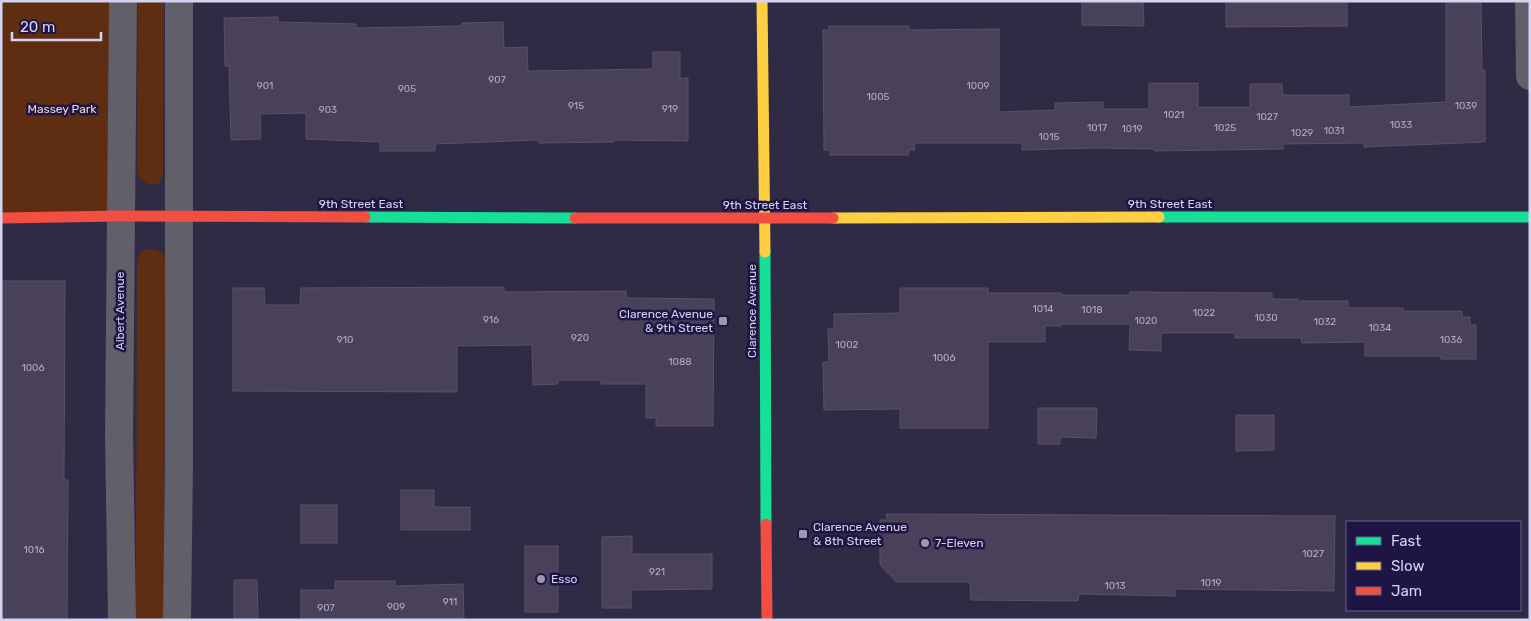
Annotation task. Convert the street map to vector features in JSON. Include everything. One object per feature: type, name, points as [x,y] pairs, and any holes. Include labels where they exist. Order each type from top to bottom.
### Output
[{"type":"street","name":"Albert Avenue","points":[[122,620],[119,435],[123,1]]},
{"type":"street","points":[[177,620],[179,1]]},
{"type":"street","name":"Clarence Avenue","points":[[762,1],[767,620]]},
{"type":"street","points":[[1529,1],[1530,76]]},
{"type":"street","name":"9th Street East","points":[[1,218],[121,216],[765,218],[1530,217]]},
{"type":"green space","name":"Massey Park","points":[[1,1],[123,1],[121,216],[1,217]]},
{"type":"green space","points":[[138,1],[164,1],[163,174],[159,183],[154,184],[147,183],[139,178],[137,168]]},
{"type":"green space","points":[[148,249],[156,250],[163,254],[165,261],[164,620],[136,620],[137,261],[140,252]]},
{"type":"building","points":[[1082,1],[1143,1],[1144,26],[1082,25]]},
{"type":"building","points":[[1226,1],[1347,1],[1347,26],[1226,27]]},
{"type":"building","points":[[1446,1],[1481,1],[1482,70],[1485,70],[1485,142],[1364,147],[1364,143],[1283,144],[1283,149],[1154,151],[1154,149],[1094,148],[1022,150],[1022,143],[914,143],[915,150],[909,150],[909,155],[830,155],[830,150],[824,150],[823,30],[829,30],[829,26],[909,26],[909,30],[999,29],[999,112],[1055,110],[1055,103],[1103,102],[1103,109],[1149,109],[1149,83],[1198,83],[1198,107],[1250,107],[1250,84],[1282,84],[1283,95],[1349,95],[1349,107],[1446,102]]},
{"type":"building","points":[[278,17],[278,22],[356,24],[356,28],[462,26],[462,23],[503,22],[504,48],[527,47],[528,71],[653,69],[653,52],[680,52],[680,78],[688,78],[688,141],[614,140],[614,142],[539,143],[538,140],[435,144],[435,151],[380,151],[380,142],[306,139],[306,113],[260,114],[261,139],[231,140],[229,66],[225,66],[224,18]]},
{"type":"building","points":[[1,281],[65,281],[64,480],[68,480],[67,620],[1,620]]},
{"type":"building","points":[[504,287],[504,292],[626,291],[626,298],[714,299],[713,426],[656,426],[656,418],[646,418],[646,384],[601,384],[601,380],[558,380],[558,384],[533,385],[532,345],[457,346],[457,392],[233,391],[233,288],[264,288],[265,305],[300,305],[301,288]]},
{"type":"building","points":[[900,288],[988,288],[988,293],[1061,293],[1061,295],[1130,295],[1130,292],[1272,293],[1272,299],[1348,301],[1348,308],[1403,308],[1403,311],[1462,311],[1462,317],[1470,317],[1470,325],[1476,325],[1476,359],[1441,359],[1441,356],[1365,356],[1365,342],[1302,343],[1301,338],[1235,338],[1235,333],[1161,333],[1161,351],[1129,350],[1130,324],[1061,324],[1061,326],[1045,326],[1045,342],[988,342],[988,428],[900,428],[900,409],[824,410],[823,362],[829,362],[828,329],[834,329],[834,314],[900,313]]},
{"type":"building","points":[[1038,408],[1097,408],[1096,438],[1060,437],[1060,444],[1038,444]]},
{"type":"building","points":[[1236,415],[1274,415],[1274,450],[1236,451]]},
{"type":"building","points":[[401,490],[434,490],[434,507],[470,507],[470,530],[401,530]]},
{"type":"building","points":[[301,505],[337,505],[337,543],[301,543]]},
{"type":"building","points":[[886,514],[1335,516],[1334,591],[1175,589],[1175,596],[1079,594],[1078,601],[971,600],[970,582],[897,582],[880,565],[880,520],[887,520]]},
{"type":"building","name":"Esso","points":[[632,536],[632,554],[712,554],[712,589],[631,590],[631,608],[602,608],[602,537]]},
{"type":"building","name":"Esso","points":[[525,546],[558,546],[558,612],[525,612]]},
{"type":"building","points":[[234,580],[257,580],[258,620],[234,620]]},
{"type":"building","points":[[335,581],[395,581],[395,586],[463,584],[464,620],[301,620],[301,590],[335,590]]},
{"type":"traffic: fast","points":[[365,217],[575,218]]},
{"type":"traffic: fast","points":[[1159,217],[1530,217]]},
{"type":"traffic: fast","points":[[765,252],[766,524]]},
{"type":"traffic: slow","points":[[762,1],[765,252]]},
{"type":"traffic: slow","points":[[833,218],[1159,217]]},
{"type":"traffic: jam","points":[[1,218],[121,216],[365,217]]},
{"type":"traffic: jam","points":[[575,218],[833,218]]},
{"type":"traffic: jam","points":[[766,524],[767,620]]},
{"type":"place","name":"Clarence Avenue & 9th Street","points":[[723,321]]},
{"type":"place","name":"Clarence Avenue & 8th Street","points":[[803,534]]},
{"type":"place","name":"7-Eleven","points":[[925,543]]},
{"type":"place","name":"Esso","points":[[541,579]]}]
